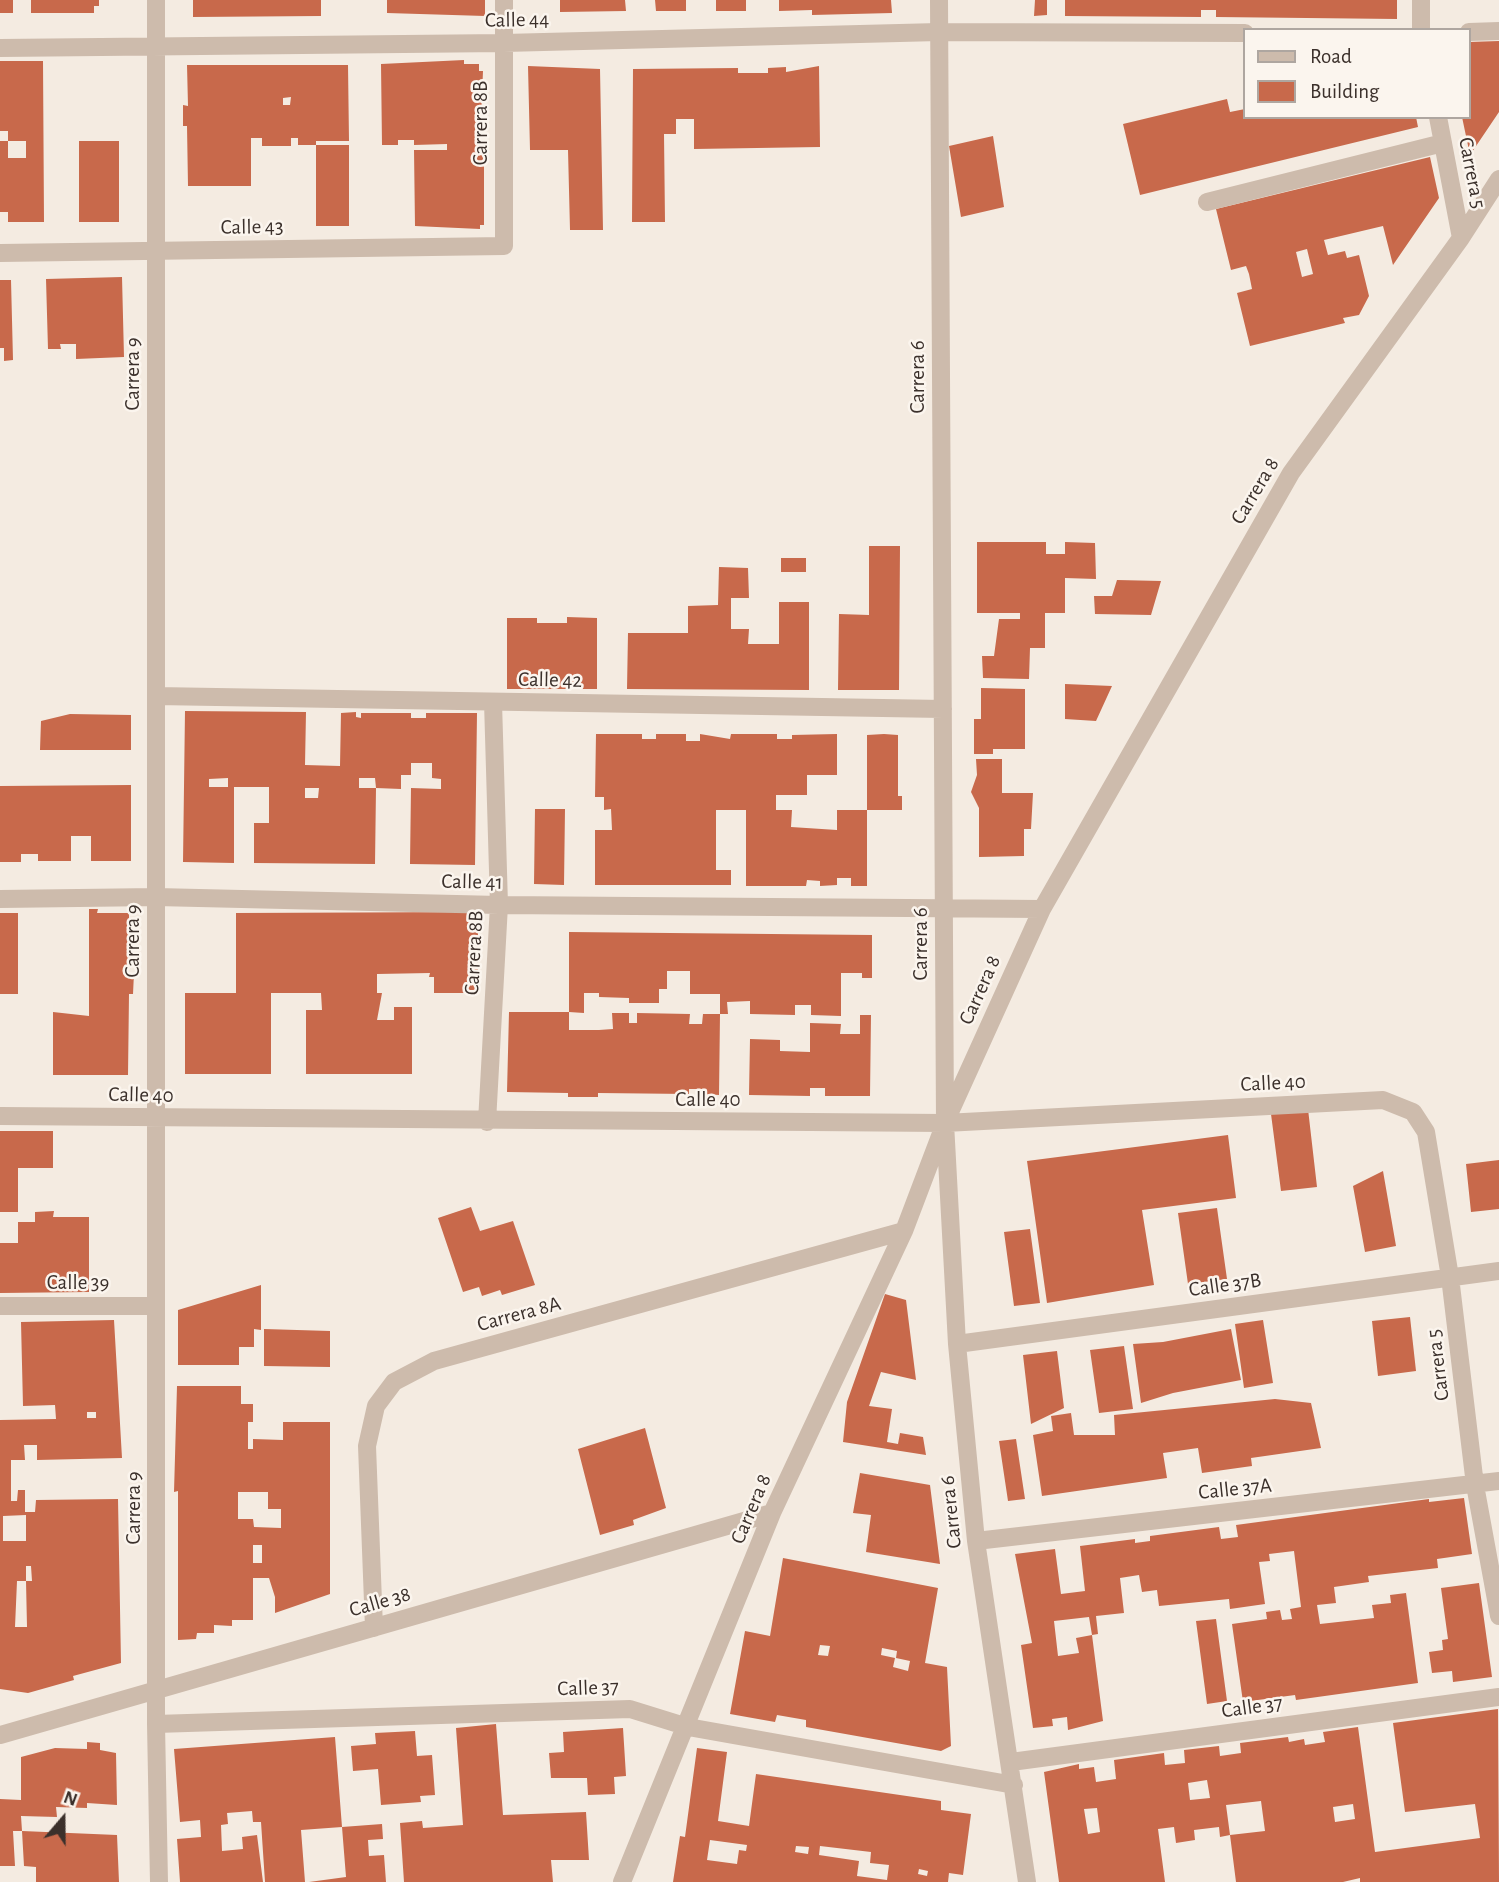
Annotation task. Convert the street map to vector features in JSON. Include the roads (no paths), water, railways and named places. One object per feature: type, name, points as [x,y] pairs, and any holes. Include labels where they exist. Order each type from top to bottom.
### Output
[{"type":"street","name":"Carrera 9","points":[[156,0],[156,1724],[159,1882]]},
{"type":"street","name":"Carrera 8B","points":[[504,0],[504,246]]},
{"type":"street","name":"Carrera 6","points":[[939,0],[944,1123],[957,1344],[976,1541],[1027,1882]]},
{"type":"street","points":[[1421,0],[1421,28]]},
{"type":"street","points":[[1471,32],[1499,31]]},
{"type":"street","name":"Calle 44","points":[[0,48],[504,43],[939,32],[1244,33]]},
{"type":"street","name":"Carrera 5","points":[[1438,119],[1461,238]]},
{"type":"street","points":[[1206,202],[1443,144]]},
{"type":"street","name":"Carrera 8","points":[[622,1882],[688,1727],[772,1513],[904,1231],[944,1123],[1042,909],[1291,473],[1461,238],[1499,179]]},
{"type":"street","name":"Calle 43","points":[[0,253],[504,246]]},
{"type":"street","name":"Calle 42","points":[[156,696],[943,709]]},
{"type":"street","name":"Carrera 8B","points":[[487,1122],[499,905],[493,702]]},
{"type":"street","name":"Calle 41","points":[[0,899],[156,897],[499,905],[944,906],[1042,909]]},
{"type":"street","name":"Calle 40","points":[[0,1116],[487,1122],[944,1123],[1383,1100],[1413,1112]]},
{"type":"street","name":"Carrera 5","points":[[1413,1112],[1426,1132],[1450,1277],[1475,1485],[1499,1616]]},
{"type":"street","name":"Carrera 8A","points":[[374,1628],[367,1446],[376,1406],[394,1382],[434,1361],[904,1231]]},
{"type":"street","name":"Calle 37B","points":[[957,1344],[1499,1271]]},
{"type":"street","name":"Calle 39","points":[[0,1306],[156,1306]]},
{"type":"street","name":"Calle 37A","points":[[976,1541],[1499,1481]]},
{"type":"street","name":"Calle 38","points":[[0,1735],[772,1513]]},
{"type":"street","name":"Calle 37","points":[[1011,1762],[1499,1697]]},
{"type":"street","name":"Calle 37","points":[[156,1724],[630,1709],[688,1727],[1014,1785]]}]
